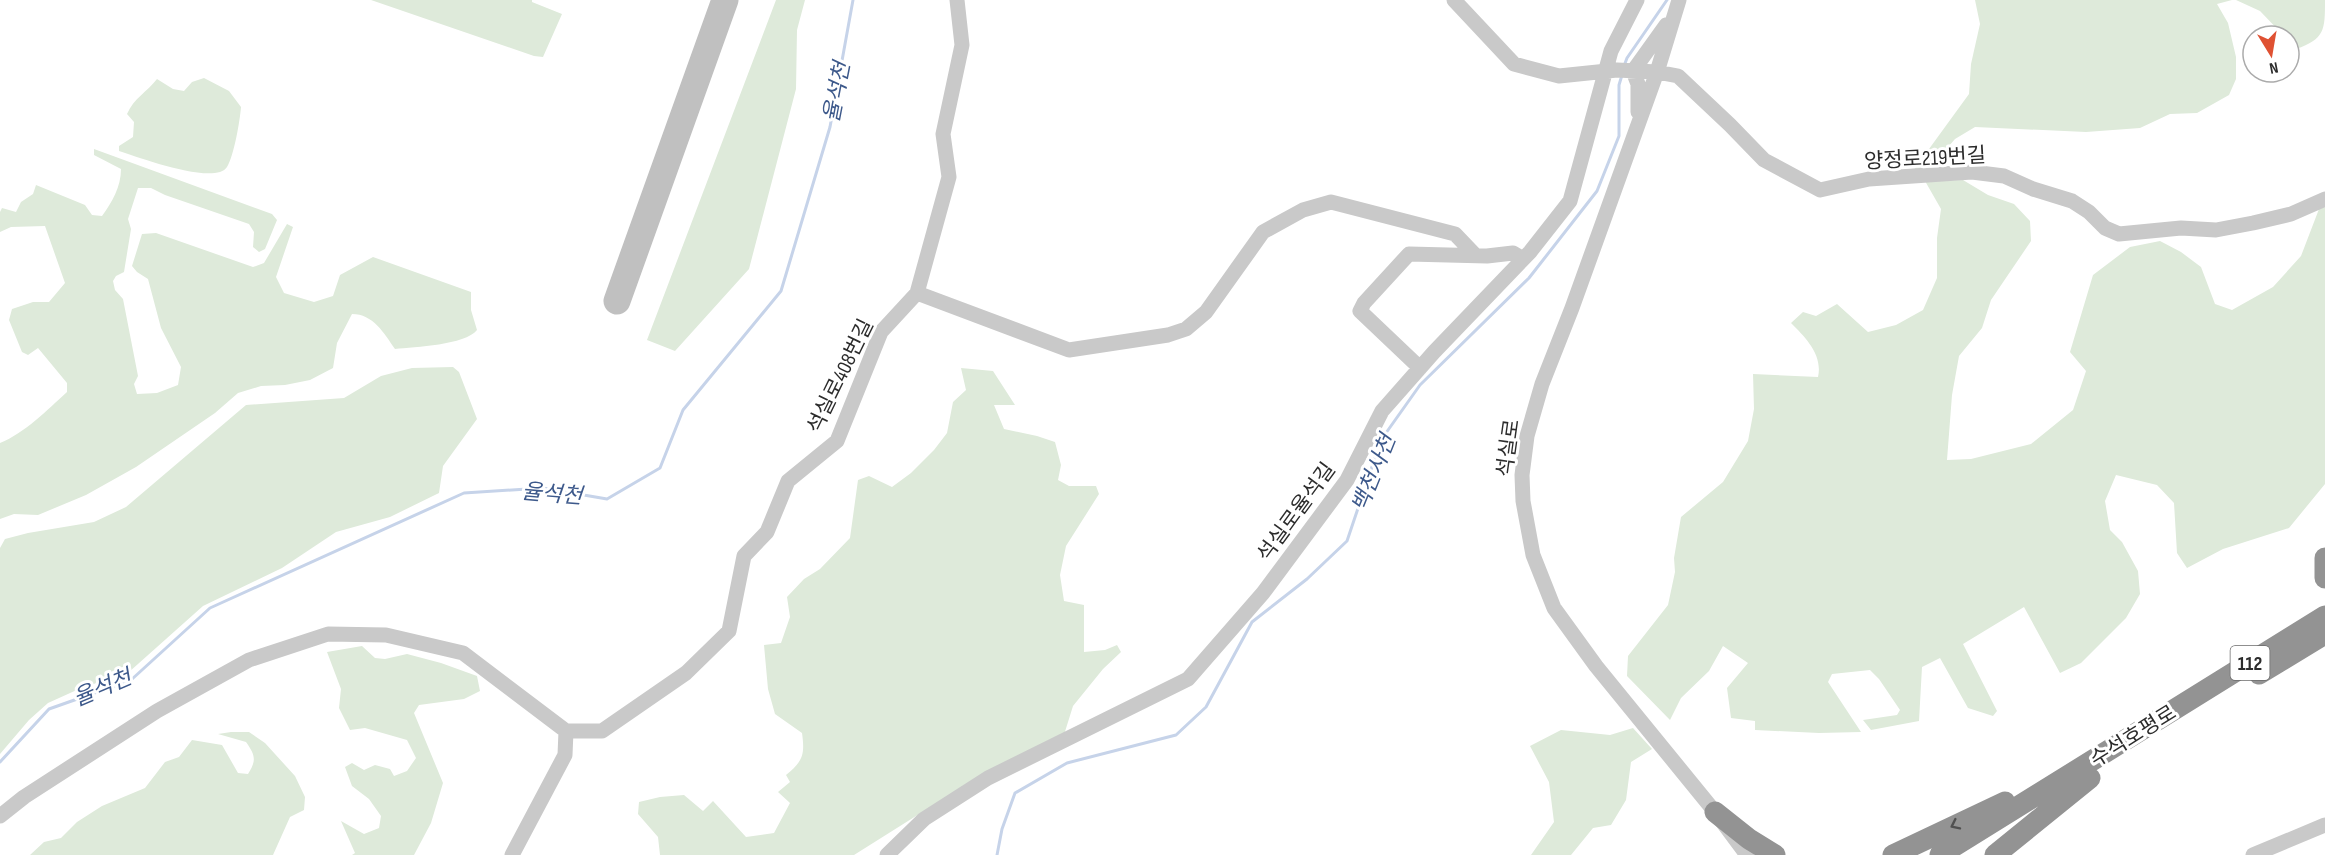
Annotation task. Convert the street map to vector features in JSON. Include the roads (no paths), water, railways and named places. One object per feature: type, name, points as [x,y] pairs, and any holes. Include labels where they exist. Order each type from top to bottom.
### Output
[{"type":"highway","points":[[2325,558],[2325,578]]},
{"type":"highway","name":"수석호평로","points":[[1965,855],[2325,616]]},
{"type":"highway","name":"수석호평로","points":[[1940,855],[2325,634]]},
{"type":"highway","points":[[1893,855],[2087,772]]},
{"type":"highway","points":[[1995,855],[2087,772]]},
{"type":"highway","points":[[1715,812],[1749,839],[1775,855]]},
{"type":"street","name":"석실로408번길","points":[[566,731],[602,731],[686,673],[729,631],[744,556],[767,532],[788,481],[837,441],[880,332],[917,293],[949,177],[943,134],[962,45],[957,0]]},
{"type":"street","name":"양정로219번길","points":[[1454,0],[1514,64],[1559,76],[1621,71],[1657,72],[1678,76],[1764,160],[1820,190],[1869,179],[1972,172],[2004,176],[2033,189],[2072,201],[2089,212],[2105,228],[2119,234],[2181,228],[2216,230],[2291,214],[2325,199]]},
{"type":"street","name":"석실로율석길","points":[[887,855],[924,819],[988,778],[1188,679],[1270,584],[1347,480],[1382,411],[1523,260],[1570,201],[1621,71],[1611,51],[1638,0]]},
{"type":"street","points":[[1637,126],[1638,84],[1621,71],[1649,51],[1678,4]]},
{"type":"street","name":"석실로","points":[[1678,4],[1657,72],[1572,308],[1542,384],[1527,436],[1522,475],[1523,501],[1533,555],[1554,608],[1596,666],[1715,812],[1747,855]]},
{"type":"street","points":[[917,293],[1069,350],[1168,335],[1186,329],[1206,312],[1263,232],[1303,210],[1331,201],[1455,234],[1476,256]]},
{"type":"street","points":[[1420,368],[1360,311],[1364,303],[1409,254],[1476,256],[1514,253],[1523,260]]},
{"type":"street","points":[[0,816],[24,796],[157,711],[249,660],[328,634],[386,635],[463,653],[566,731],[565,755],[512,855]]},
{"type":"street","points":[[2253,855],[2325,825]]},
{"type":"waterway","name":"율석천","points":[[0,762],[49,709],[131,680],[210,608],[464,493],[543,488],[607,499],[660,468],[683,410],[781,291],[830,127],[853,0]]},
{"type":"waterway","name":"백천사천","points":[[1624,66],[1627,58],[1667,0]]},
{"type":"waterway","name":"백천사천","points":[[997,855],[1002,829],[1015,793],[1067,763],[1176,735],[1206,707],[1252,622],[1307,579],[1347,541],[1381,440],[1420,385],[1529,278],[1597,191],[1619,136],[1619,85],[1622,75]]}]
